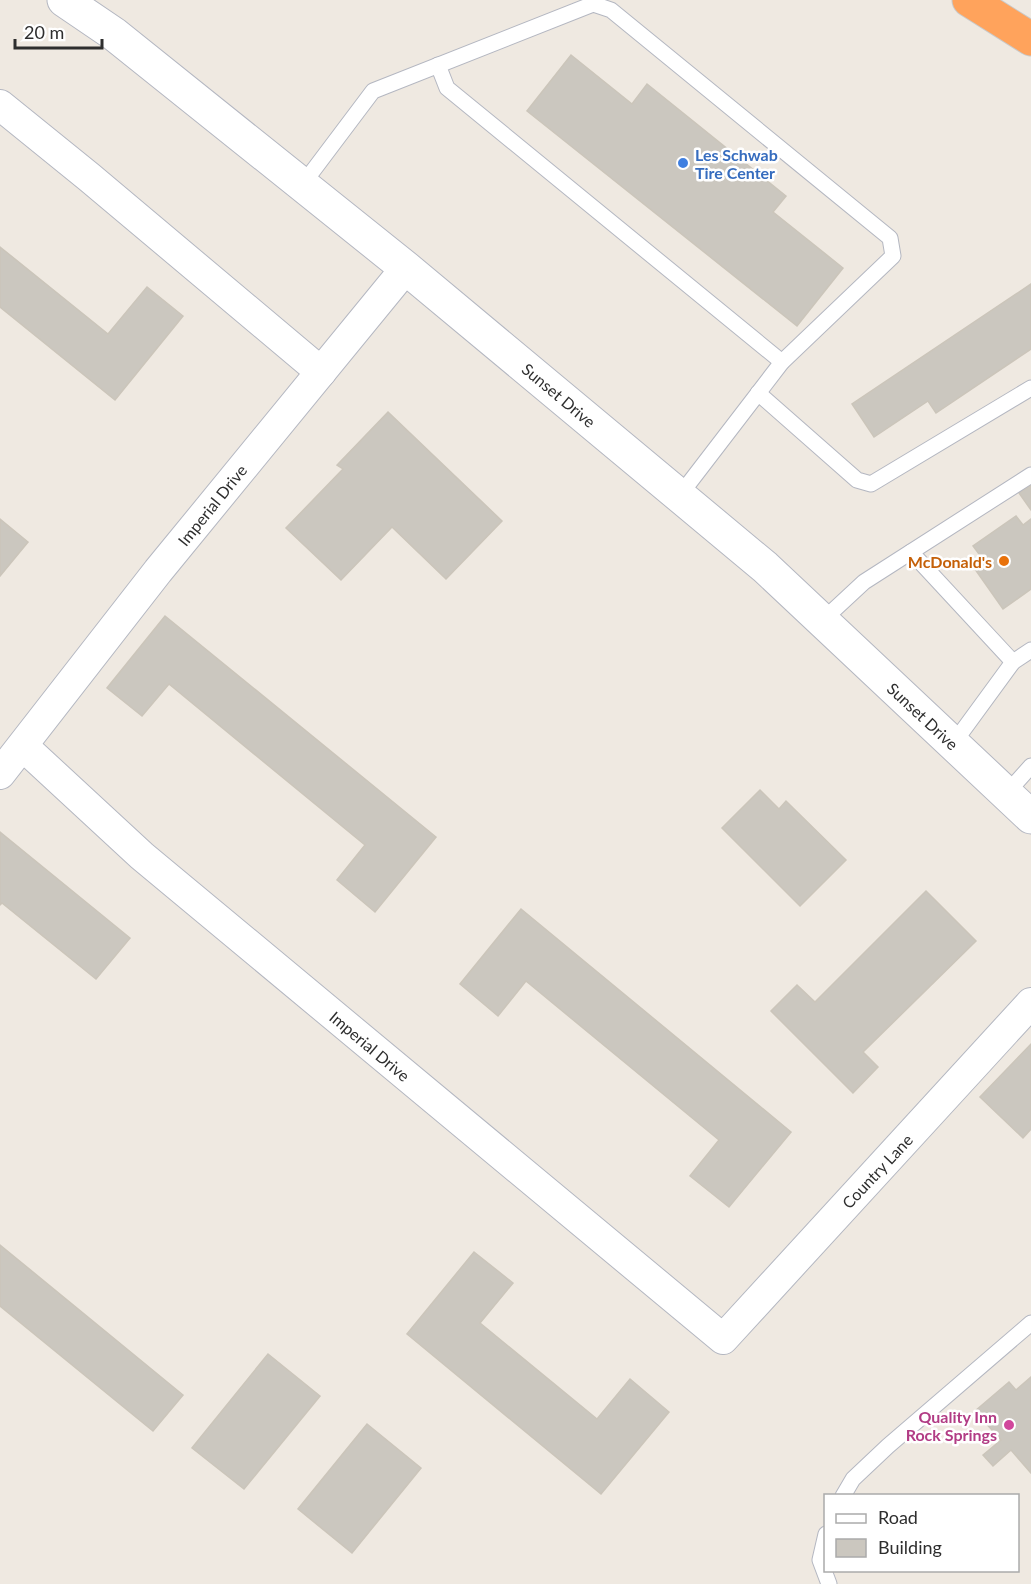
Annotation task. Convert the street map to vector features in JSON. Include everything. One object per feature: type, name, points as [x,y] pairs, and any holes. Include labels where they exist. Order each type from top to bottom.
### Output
[{"type":"highway","points":[[969,0],[1031,39]]},
{"type":"street","name":"Sunset Drive","points":[[64,0],[114,34],[303,184],[680,495],[765,567],[1031,817]]},
{"type":"street","points":[[0,105],[321,372]]},
{"type":"street","name":"Imperial Drive","points":[[1,769],[23,746],[158,571],[406,267]]},
{"type":"street","name":"Imperial Drive","points":[[23,746],[142,856],[723,1339]]},
{"type":"street","name":"Country Lane","points":[[723,1339],[1031,1003]]},
{"type":"lane","points":[[303,184],[373,91],[593,4],[611,10],[890,238],[893,256],[782,362],[680,495]]},
{"type":"lane","points":[[438,65],[447,88],[782,362]]},
{"type":"lane","points":[[758,393],[857,480],[871,484],[1031,388]]},
{"type":"lane","points":[[822,621],[864,582],[1031,476]]},
{"type":"lane","points":[[911,552],[1013,662]]},
{"type":"lane","points":[[953,744],[1013,662],[1031,650]]},
{"type":"lane","points":[[1006,794],[1031,766]]},
{"type":"lane","points":[[844,1494],[853,1479],[888,1446],[1031,1323]]},
{"type":"lane","points":[[824,1539],[820,1560],[824,1571]]},
{"type":"building","points":[[571,55],[632,104],[647,84],[786,196],[773,212],[843,268],[797,326],[527,111]]},
{"type":"building","points":[[0,247],[108,334],[147,287],[183,316],[115,400],[0,307]]},
{"type":"building","points":[[1031,284],[1031,349],[936,413],[928,401],[874,437],[852,404]]},
{"type":"building","points":[[388,412],[502,521],[446,579],[392,527],[341,580],[286,528],[343,469],[337,465]]},
{"type":"building","points":[[1031,485],[1031,510],[1019,493]]},
{"type":"building","name":"McDonald's","points":[[1016,516],[1023,525],[1031,519],[1031,589],[1003,609],[972,565],[982,558],[973,546]]},
{"type":"building","points":[[0,519],[28,542],[0,576]]},
{"type":"building","points":[[165,616],[436,837],[375,912],[337,880],[365,845],[169,684],[142,716],[107,688]]},
{"type":"building","points":[[760,790],[779,809],[786,801],[846,860],[800,906],[722,828]]},
{"type":"building","points":[[0,832],[130,938],[96,979],[2,903],[0,905]]},
{"type":"building","points":[[926,891],[976,941],[863,1052],[878,1067],[853,1093],[771,1011],[797,985],[815,1002]]},
{"type":"building","points":[[521,909],[791,1132],[729,1207],[690,1176],[719,1140],[526,981],[498,1016],[460,984]]},
{"type":"building","points":[[1031,1044],[1031,1129],[1023,1138],[980,1097]]},
{"type":"building","points":[[0,1245],[183,1395],[153,1431],[0,1306]]},
{"type":"building","points":[[474,1252],[513,1283],[480,1323],[597,1419],[630,1379],[669,1412],[601,1494],[407,1334]]},
{"type":"building","points":[[268,1354],[320,1396],[244,1489],[192,1448]]},
{"type":"building","name":"Quality Inn Rock Springs","points":[[1031,1377],[1031,1473],[1011,1450],[993,1466],[983,1455],[1001,1440],[975,1411],[1009,1382],[1016,1390]]},
{"type":"building","points":[[367,1424],[421,1468],[352,1553],[298,1509]]},
{"type":"place","name":"Les Schwab Tire Center","points":[[683,163]]},
{"type":"place","name":"McDonald's","points":[[1004,561]]},
{"type":"place","name":"Quality Inn Rock Springs","points":[[1009,1425]]}]
